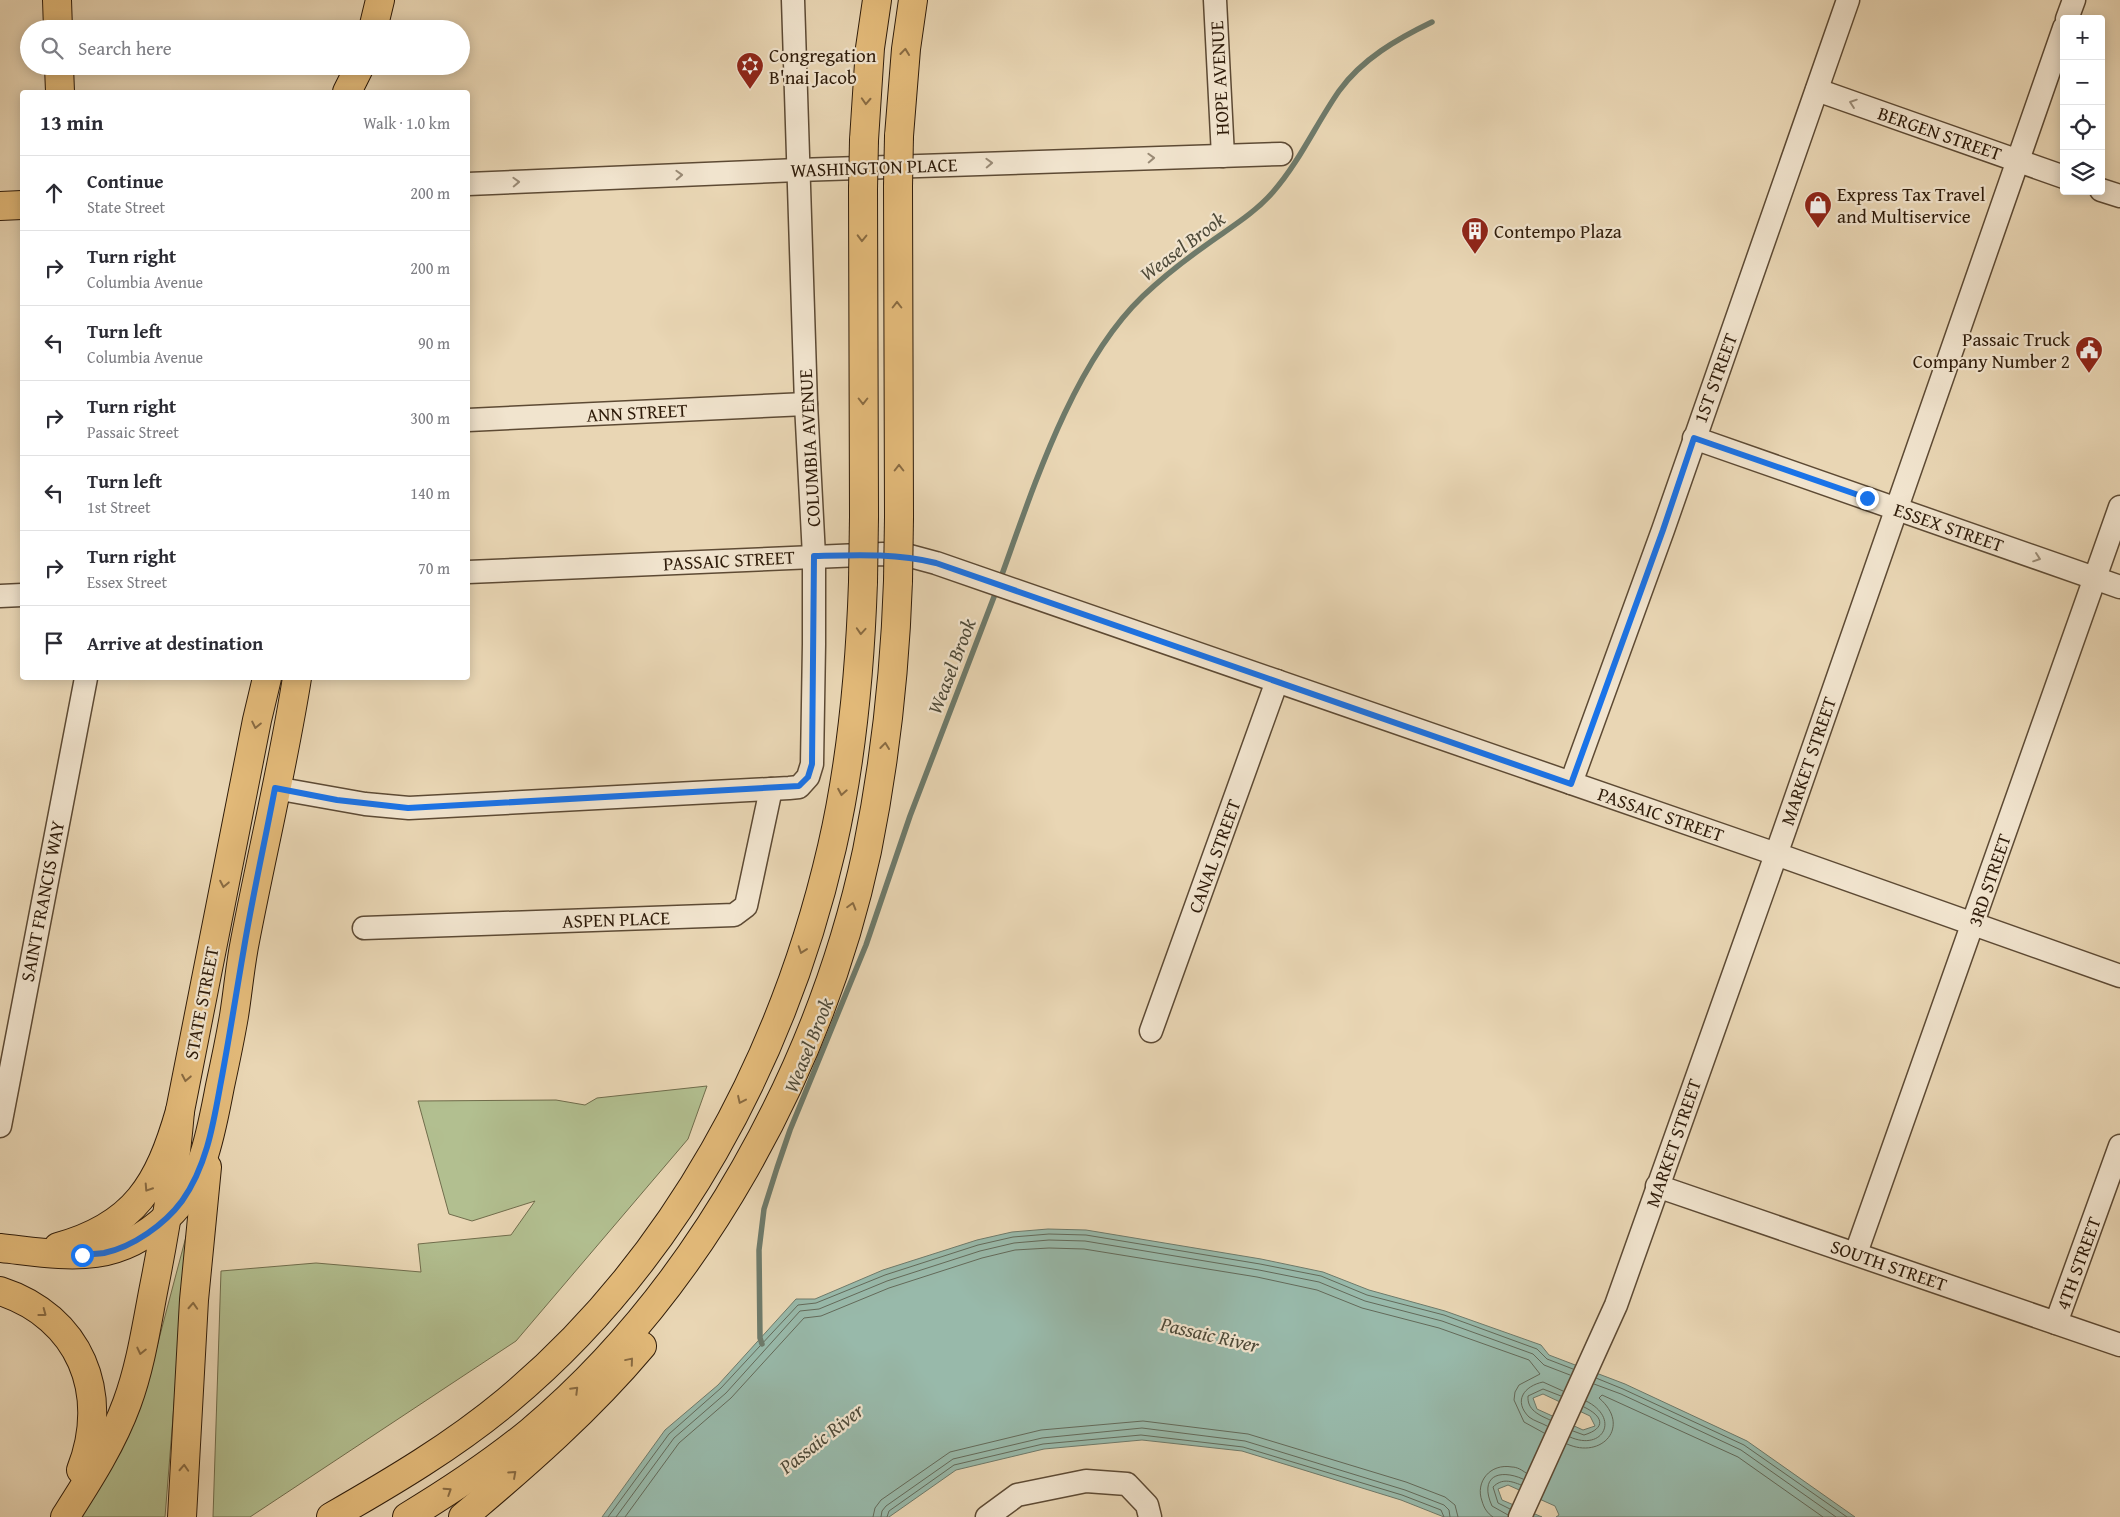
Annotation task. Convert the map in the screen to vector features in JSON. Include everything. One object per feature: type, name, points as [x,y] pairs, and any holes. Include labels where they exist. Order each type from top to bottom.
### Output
[{"type":"main road","points":[[57,0],[58,20]]},
{"type":"main road","points":[[375,20],[380,0]]},
{"type":"main road","points":[[331,1517],[373,1493],[467,1431],[539,1373],[579,1333],[635,1270],[679,1208],[713,1153],[736,1110],[775,1026],[806,938],[832,847],[849,754],[859,661],[864,517],[864,140],[870,48],[877,0]]},
{"type":"main road","points":[[407,1517],[449,1492],[516,1442],[565,1400],[600,1366],[639,1322],[689,1258],[744,1169],[768,1125],[807,1040],[825,993],[854,902],[866,854],[883,760],[894,664],[899,517],[898,186],[906,49],[913,0]]},
{"type":"main road","points":[[59,75],[60,90]]},
{"type":"main road","points":[[348,90],[356,75]]},
{"type":"main road","points":[[0,206],[20,205]]},
{"type":"main road","name":"STATE STREET","points":[[30,1251],[54,1248],[76,1242],[115,1223],[131,1210],[157,1174],[165,1155],[180,1111],[256,720],[266,680]]},
{"type":"main road","name":"STATE STREET","points":[[0,1248],[65,1255],[105,1253],[149,1232],[168,1217],[182,1201],[194,1181],[211,1136],[234,1016],[244,948],[296,680]]},
{"type":"main road","points":[[65,1517],[98,1463],[126,1404],[143,1344],[168,1217],[180,1111]]},
{"type":"main road","points":[[182,1517],[194,1300],[211,1136]]},
{"type":"main road","points":[[463,1517],[503,1484],[614,1380],[645,1343],[701,1259],[744,1169]]},
{"type":"main road","points":[[0,1291],[17,1296],[34,1306],[50,1318],[65,1334],[76,1349],[85,1368],[91,1390],[94,1409],[88,1450],[56,1517]]},
{"type":"street","name":"COLUMBIA AVENUE","points":[[275,788],[356,803],[408,808],[771,789],[799,786],[808,777],[812,764],[814,556],[806,404],[793,0]]},
{"type":"street","name":"HOPE AVENUE","points":[[1214,0],[1223,156]]},
{"type":"street","name":"1ST STREET","points":[[1571,784],[1663,530],[1848,0]]},
{"type":"street","points":[[2068,15],[2074,0]]},
{"type":"street","name":"MARKET STREET","points":[[1520,1517],[1616,1305],[1776,854],[2060,40]]},
{"type":"street","name":"BERGEN STREET","points":[[1817,90],[2060,176]]},
{"type":"street","name":"WASHINGTON PLACE","points":[[470,184],[798,170],[1281,154]]},
{"type":"street","points":[[2105,191],[2120,196]]},
{"type":"street","name":"ANN STREET","points":[[470,420],[806,404]]},
{"type":"street","name":"ESSEX STREET","points":[[1694,438],[2120,587]]},
{"type":"street","name":"3RD STREET","points":[[1856,1253],[2120,507]]},
{"type":"street","name":"PASSAIC STREET","points":[[470,572],[814,556],[883,554],[910,556],[988,579],[1571,784],[1974,923],[2120,976]]},
{"type":"street","points":[[0,596],[20,595]]},
{"type":"street","name":"SAINT FRANCIS WAY","points":[[0,1126],[86,680]]},
{"type":"street","name":"CANAL STREET","points":[[1152,1031],[1276,681]]},
{"type":"street","name":"ASPEN PLACE","points":[[364,928],[734,915],[746,906],[771,789]]},
{"type":"street","name":"4TH STREET","points":[[2056,1323],[2120,1146]]},
{"type":"street","name":"SOUTH STREET","points":[[1657,1186],[2120,1345]]},
{"type":"street","points":[[987,1517],[1017,1495],[1086,1481],[1126,1484],[1147,1506],[1150,1517]]},
{"type":"green space","points":[[707,1086],[688,1139],[516,1341],[250,1517],[213,1517],[221,1271],[316,1263],[421,1272],[418,1244],[511,1235],[535,1201],[472,1221],[449,1214],[418,1101],[556,1100],[585,1105],[597,1098]]},
{"type":"green space","points":[[188,1229],[165,1517],[80,1517],[96,1494],[145,1392]]},
{"type":"water","name":"Passaic River","points":[[1048,1229],[1086,1230],[1261,1259],[1323,1272],[1369,1290],[1445,1311],[1541,1345],[1549,1355],[1625,1384],[1747,1441],[1855,1517],[1556,1517],[1559,1515],[1555,1506],[1508,1485],[1498,1489],[1502,1500],[1542,1517],[1444,1517],[1401,1500],[1242,1451],[1142,1440],[1044,1449],[956,1470],[889,1517],[602,1517],[665,1430],[718,1385],[796,1299],[815,1299],[883,1270],[977,1240],[1012,1232]],"holes":[[[1543,1394],[1590,1416],[1595,1426],[1583,1430],[1537,1409],[1533,1398]]]},
{"type":"waterway","name":"Weasel Brook","points":[[1000,580],[1057,429],[1095,356],[1118,324],[1143,296],[1164,277],[1248,215],[1273,192],[1300,155],[1339,91],[1358,69],[1393,43],[1432,22]]},
{"type":"waterway","name":"Weasel Brook","points":[[762,1344],[760,1338],[759,1250],[764,1209],[790,1130],[866,945],[910,816],[997,589]]},
{"type":"place","name":"Congregation B'nai Jacob","points":[[750,90]]},
{"type":"place","name":"Express Tax Travel and Multiservice","points":[[1818,229]]},
{"type":"place","name":"Contempo Plaza","points":[[1475,255]]},
{"type":"place","name":"Passaic Truck Company Number 2","points":[[2089,374]]},
{"type":"route","points":[[82,1255],[105,1253],[149,1232],[168,1217],[182,1201],[194,1181],[202,1162],[211,1136],[234,1016],[244,948],[275,788],[365,804],[408,808],[439,808],[799,786],[808,777],[812,764],[814,556],[883,554],[910,556],[936,563],[1011,587],[1571,784],[1663,530],[1694,438],[1867,498]]}]
